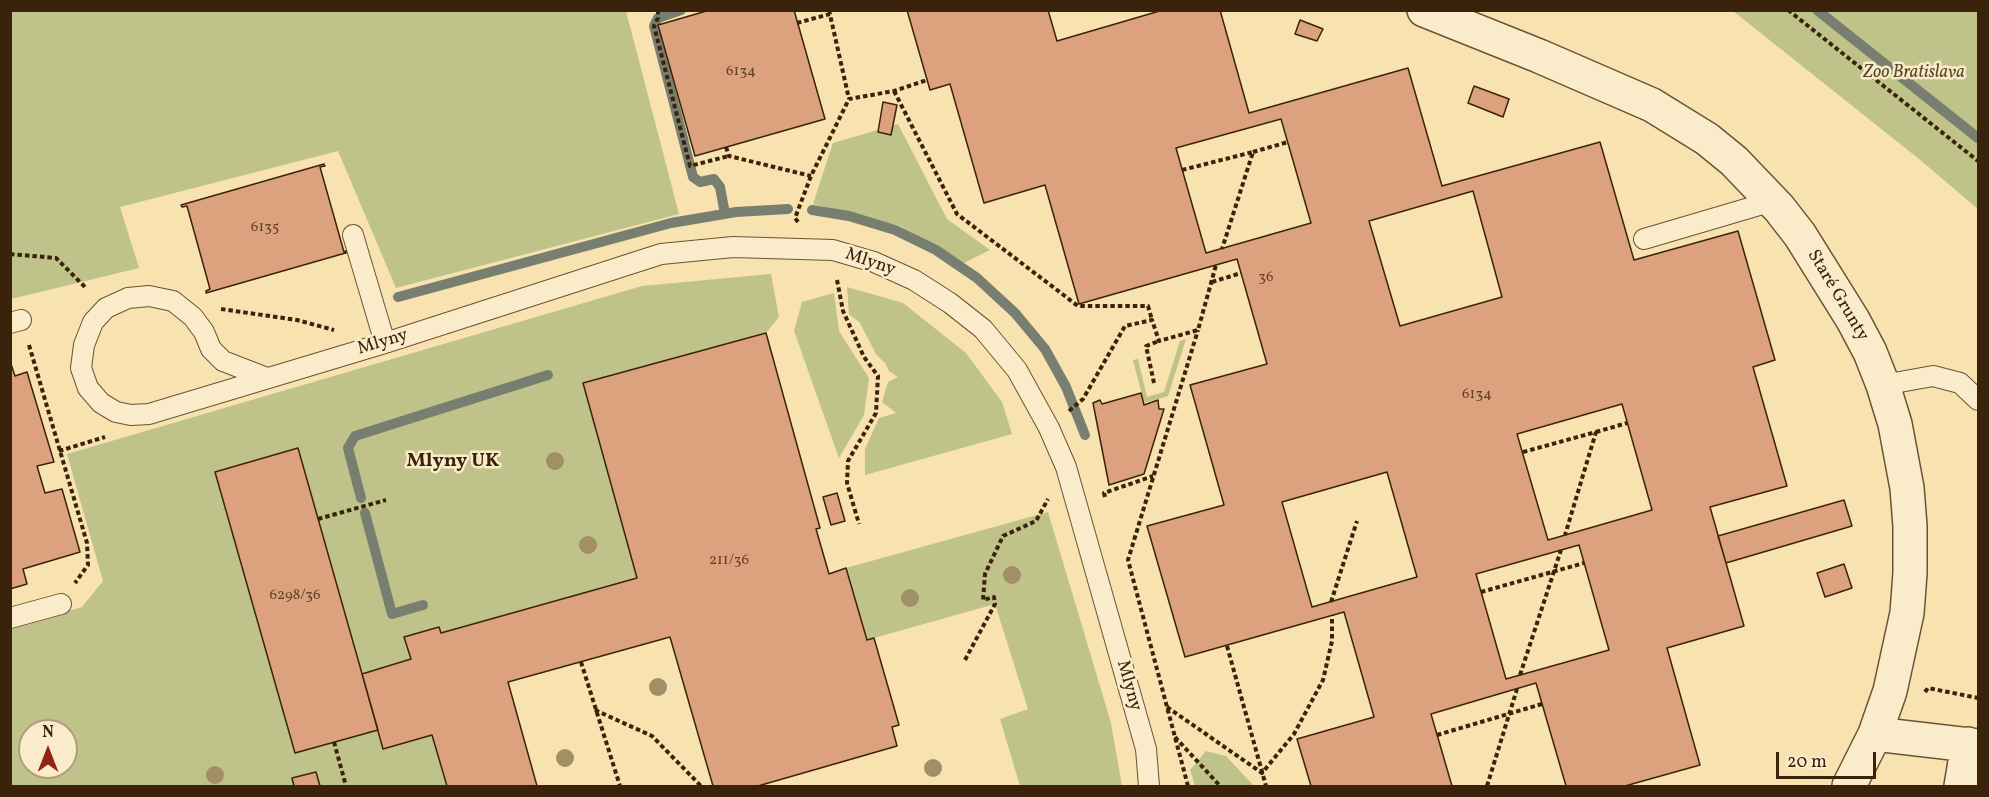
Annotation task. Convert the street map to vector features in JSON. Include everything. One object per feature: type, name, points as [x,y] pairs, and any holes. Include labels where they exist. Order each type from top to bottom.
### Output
[{"type":"street","name":"Staré Grunty","points":[[1424,10],[1652,105],[1707,139],[1734,161],[1773,201],[1800,235],[1835,289],[1870,352],[1895,424],[1907,488],[1910,573],[1907,613],[1890,691],[1875,734],[1849,786]]},
{"type":"street","points":[[1875,734],[1973,745],[1961,786]]},
{"type":"lane","points":[[1644,239],[1773,201]]},
{"type":"lane","points":[[353,235],[385,343]]},
{"type":"lane","name":"Mlyny","points":[[106,308],[93,322],[84,345],[81,368],[88,388],[101,403],[116,411],[131,415],[149,414],[385,343],[661,254],[733,247],[833,250],[874,262],[914,280],[950,303],[983,329],[1017,370],[1049,428],[1066,467],[1146,749],[1149,786]]},
{"type":"lane","points":[[106,308],[128,298],[149,296],[173,301],[193,317],[204,332],[211,349],[223,361],[267,378]]},
{"type":"lane","points":[[1883,385],[1933,376],[1960,382],[1978,400]]},
{"type":"lane","points":[[10,618],[61,604]]},
{"type":"path","points":[[658,10],[658,18],[654,26],[690,166],[729,156],[811,176],[849,99],[829,12],[797,23]]},
{"type":"path","points":[[1788,10],[1978,161]]},
{"type":"path","points":[[849,99],[894,91],[927,81]]},
{"type":"path","points":[[894,91],[957,214],[1078,306],[1148,306],[1159,341]]},
{"type":"path","points":[[1182,170],[1288,142]]},
{"type":"path","points":[[726,147],[729,156]]},
{"type":"path","points":[[1222,249],[1253,152]]},
{"type":"path","points":[[10,254],[56,258],[106,308]]},
{"type":"path","points":[[1188,786],[1128,560],[1216,265]]},
{"type":"path","points":[[836,272],[843,311],[864,357],[878,376],[876,413],[848,461],[847,483],[859,524]]},
{"type":"path","points":[[1211,282],[1241,273]]},
{"type":"path","points":[[173,301],[297,320],[385,343]]},
{"type":"path","points":[[1069,411],[1083,399],[1125,326],[1152,320]]},
{"type":"path","points":[[16,321],[87,543],[88,565],[61,604]]},
{"type":"path","points":[[1154,382],[1146,346],[1198,330]]},
{"type":"path","points":[[1522,452],[1627,423]]},
{"type":"path","points":[[1565,535],[1596,432]]},
{"type":"path","points":[[1107,505],[1104,494],[1153,476]]},
{"type":"path","points":[[965,660],[995,604],[994,597],[983,600],[984,574],[1003,536],[1036,521],[1049,496]]},
{"type":"path","points":[[318,519],[386,500]]},
{"type":"path","points":[[1331,602],[1357,521]]},
{"type":"path","points":[[1520,675],[1561,550]]},
{"type":"path","points":[[1481,592],[1584,563]]},
{"type":"path","points":[[1262,773],[1294,734],[1323,680],[1332,641],[1332,615]]},
{"type":"path","points":[[1227,646],[1266,786]]},
{"type":"path","points":[[581,662],[620,786]]},
{"type":"path","points":[[1487,786],[1517,689]]},
{"type":"path","points":[[1437,735],[1542,704]]},
{"type":"path","points":[[1166,707],[1262,773]]},
{"type":"path","points":[[595,710],[652,736],[701,786]]},
{"type":"path","points":[[1175,736],[1220,786]]},
{"type":"path","points":[[333,742],[346,786]]},
{"type":"green space","points":[[10,11],[626,11],[679,214],[396,288],[338,151],[120,207],[139,268],[11,299]]},
{"type":"green space","name":"Zoo Bratislava","points":[[1733,11],[1978,11],[1978,209],[1919,159]]},
{"type":"green space","points":[[898,124],[947,219],[990,250],[964,263],[900,226],[813,204],[833,143]]},
{"type":"green space","points":[[771,274],[779,317],[766,333],[583,383],[637,578],[441,633],[439,627],[404,637],[411,659],[362,674],[298,448],[215,472],[295,752],[378,730],[383,749],[432,735],[447,786],[11,786],[11,628],[82,607],[103,581],[67,454],[642,286]]},
{"type":"green space","points":[[847,287],[903,303],[966,353],[1002,402],[1012,434],[865,475],[865,449],[879,418],[896,413],[882,402],[888,382],[898,377],[889,371],[876,354],[860,323],[849,314]]},
{"type":"green space","points":[[834,293],[839,331],[869,378],[864,415],[839,458],[794,331],[802,302]]},
{"type":"green space","points":[[1186,339],[1168,396],[1144,403],[1133,360],[1138,359],[1147,397],[1164,392],[1180,341]]},
{"type":"green space","points":[[1048,512],[1111,723],[1122,786],[1020,786],[1000,719],[1028,709],[995,604],[867,640],[846,568]]},
{"type":"green space","points":[[1206,751],[1226,756],[1254,786],[1195,786],[1190,770]]},
{"type":"building","points":[[710,10],[794,10],[825,119],[695,156],[658,25]]},
{"type":"building","points":[[907,10],[1048,10],[1057,41],[1163,10],[1220,10],[1249,113],[1408,68],[1442,186],[1600,142],[1634,260],[1738,231],[1775,360],[1753,367],[1787,486],[1710,507],[1744,626],[1667,648],[1700,765],[1625,786],[1566,786],[1536,683],[1431,714],[1452,786],[1311,786],[1297,739],[1374,717],[1344,612],[1185,657],[1147,526],[1224,505],[1190,385],[1267,364],[1237,259],[1079,304],[1045,185],[984,203],[950,84],[930,90]],"holes":[[[1281,119],[1311,223],[1206,253],[1176,148]],[[1473,191],[1502,297],[1400,326],[1369,221]],[[1622,404],[1652,510],[1548,540],[1517,434]],[[1387,472],[1417,577],[1312,607],[1282,502]],[[1579,545],[1609,650],[1506,679],[1476,574]]]},
{"type":"building","points":[[1300,20],[1323,29],[1317,41],[1295,34]]},
{"type":"building","points":[[1474,86],[1509,99],[1503,117],[1468,103]]},
{"type":"building","points":[[883,102],[897,105],[891,135],[878,132]]},
{"type":"building","points":[[324,164],[325,166],[320,167],[344,252],[348,250],[349,252],[206,293],[210,289],[187,206],[182,207],[181,205]]},
{"type":"building","points":[[766,333],[820,528],[816,529],[829,574],[846,568],[867,640],[874,638],[899,725],[892,727],[897,746],[758,786],[713,786],[670,637],[508,682],[537,786],[447,786],[432,735],[383,749],[362,674],[411,659],[404,637],[439,627],[441,633],[637,578],[583,383]]},
{"type":"building","points":[[10,361],[15,376],[27,372],[54,462],[37,466],[45,493],[62,489],[80,552],[23,569],[27,584],[10,589]]},
{"type":"building","points":[[1141,393],[1144,405],[1158,400],[1159,409],[1164,409],[1144,474],[1109,485],[1093,403],[1100,400],[1102,404]]},
{"type":"building","points":[[298,448],[378,730],[295,753],[215,472]]},
{"type":"building","points":[[837,493],[845,521],[831,525],[823,497]]},
{"type":"building","points":[[1844,500],[1852,526],[1726,563],[1718,536]]},
{"type":"building","points":[[1844,564],[1852,588],[1825,597],[1817,573]]},
{"type":"building","points":[[316,772],[320,786],[294,786],[292,778]]},
{"type":"waterway","points":[[681,10],[658,18],[654,26],[693,177],[700,182],[714,179],[720,187],[725,214]]},
{"type":"waterway","points":[[1817,10],[1978,138]]},
{"type":"waterway","points":[[398,297],[671,223],[736,212],[788,209]]},
{"type":"waterway","points":[[812,210],[849,216],[895,230],[936,250],[977,278],[1015,313],[1045,349],[1066,387],[1085,435]]},
{"type":"waterway","points":[[361,498],[348,448],[355,436],[548,375]]},
{"type":"waterway","points":[[365,513],[392,614],[423,605]]},
{"type":"district","name":"Mlyny UK","points":[[453,462]]}]
